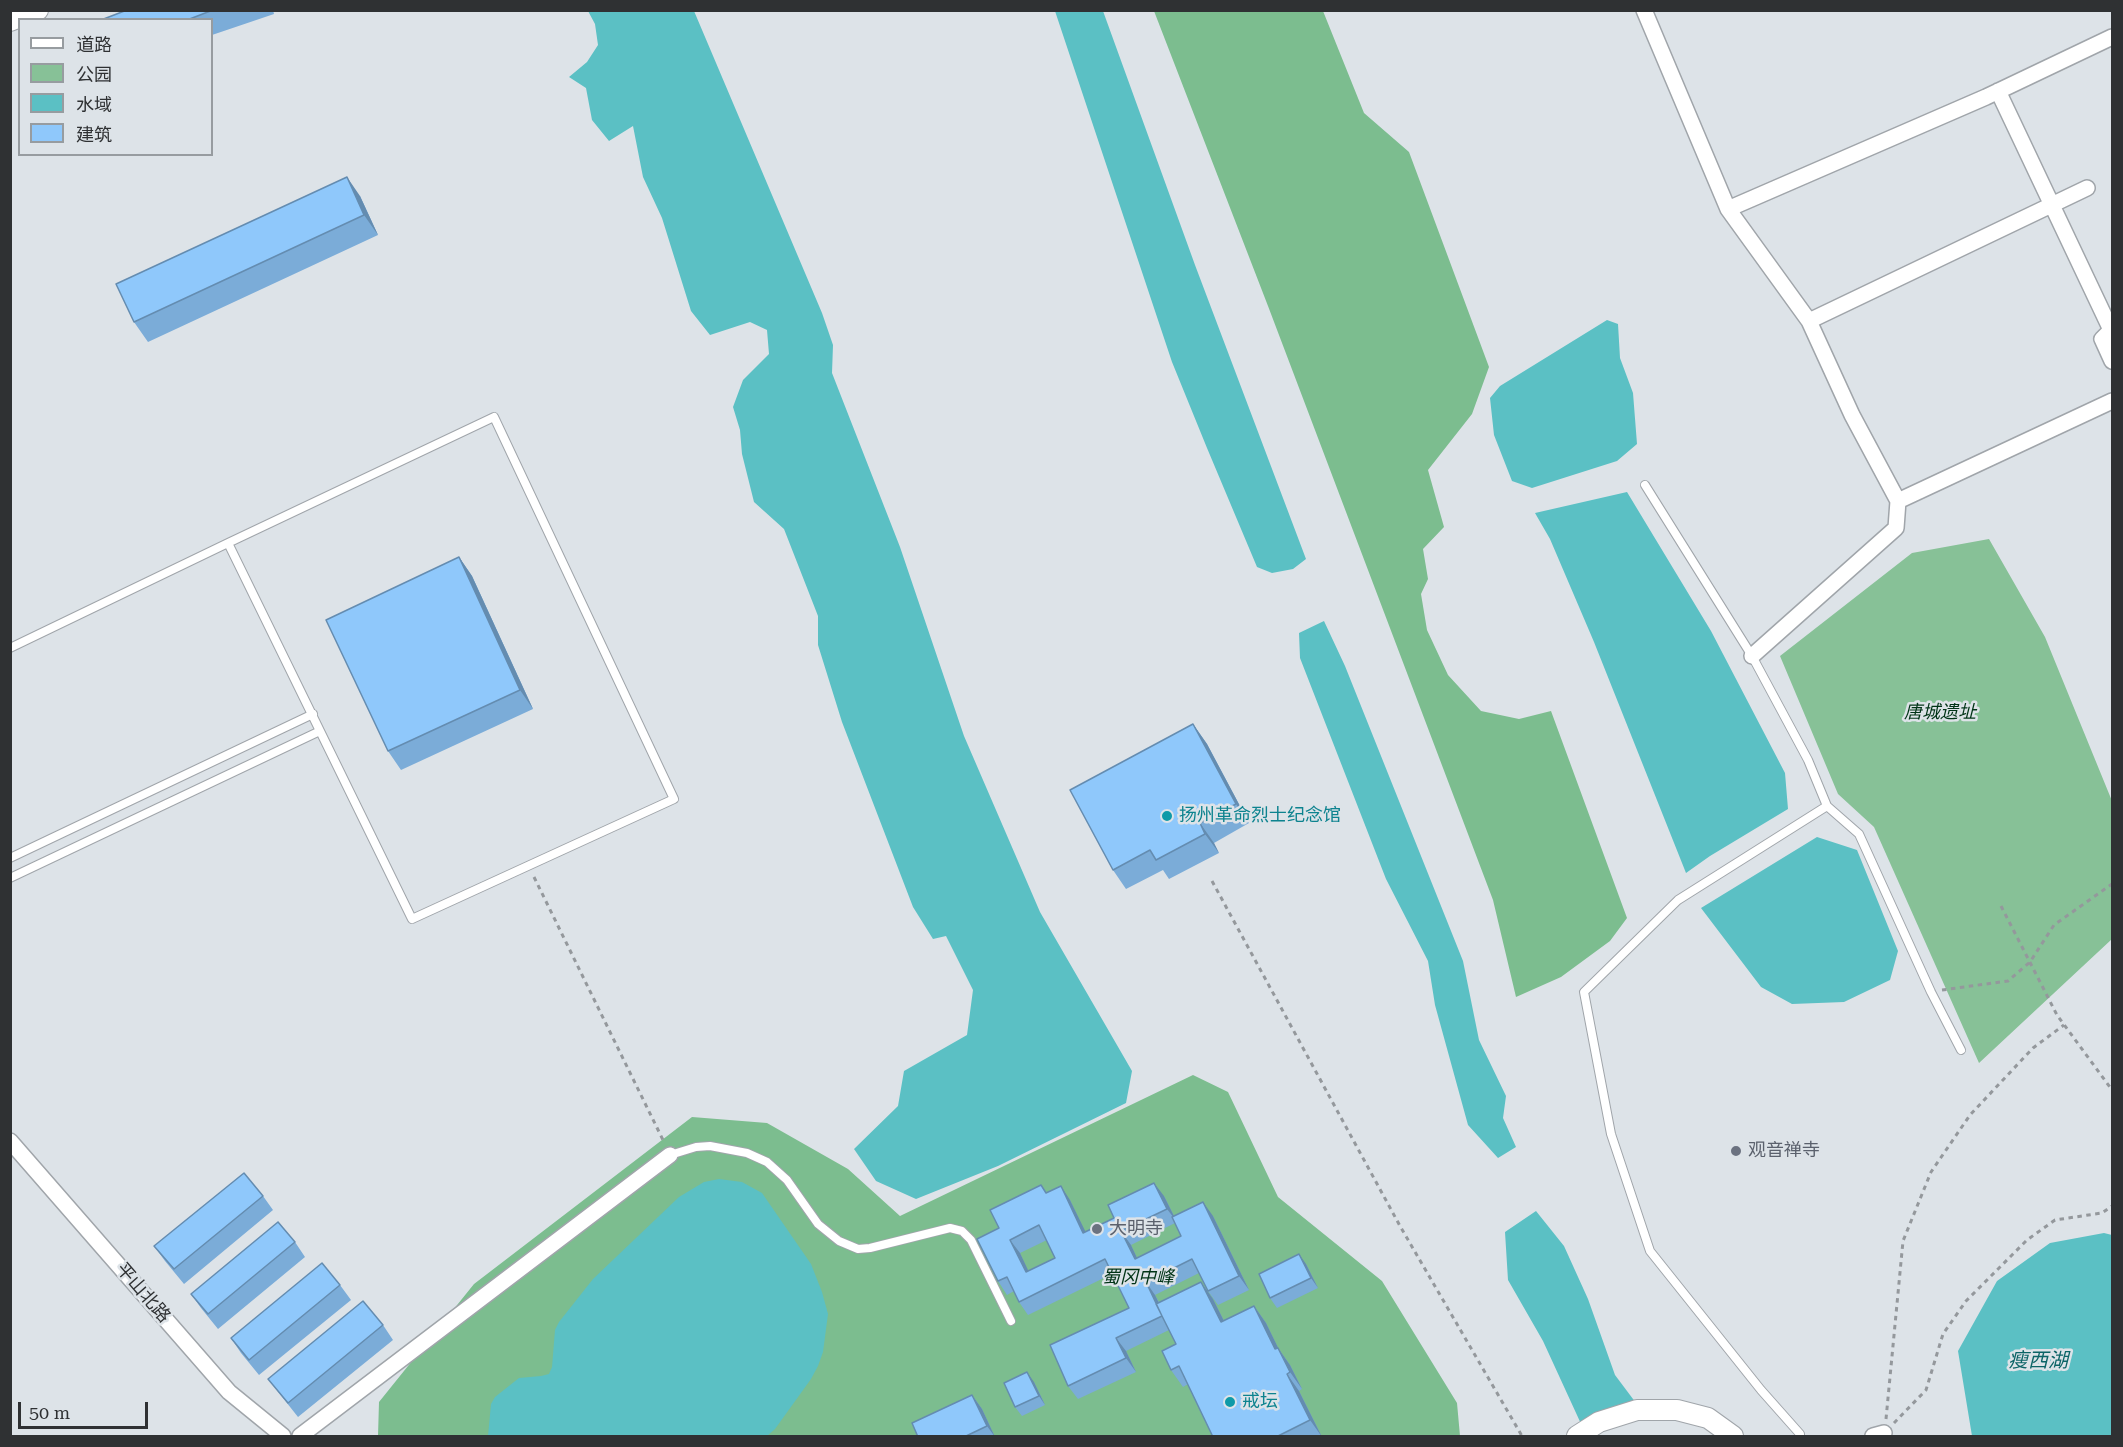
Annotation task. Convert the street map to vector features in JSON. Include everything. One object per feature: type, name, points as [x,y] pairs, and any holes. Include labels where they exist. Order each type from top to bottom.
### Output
[{"type":"street","points":[[10,21],[38,10]]},
{"type":"street","points":[[1644,10],[1728,209],[1809,321],[1852,415],[1898,501],[1896,528],[1752,656]]},
{"type":"street","points":[[1728,209],[1998,91],[2112,37]]},
{"type":"street","points":[[1998,91],[2111,330],[2102,339],[2112,361]]},
{"type":"street","points":[[1809,321],[2086,188]]},
{"type":"street","points":[[1898,501],[2112,401]]},
{"type":"street","name":"平山北路","points":[[10,1141],[229,1392],[283,1437]]},
{"type":"street","points":[[300,1437],[670,1155]]},
{"type":"street","points":[[1577,1437],[1599,1422],[1637,1410],[1677,1410],[1708,1418],[1733,1437]]},
{"type":"lane","points":[[10,648],[228,543],[494,417],[674,799],[412,919],[228,543]]},
{"type":"lane","points":[[1645,485],[1752,656],[1808,760],[1827,806],[1859,834],[1931,992],[1961,1050]]},
{"type":"lane","points":[[10,858],[313,714]]},
{"type":"lane","points":[[10,878],[320,730]]},
{"type":"lane","points":[[1800,1437],[1800,1434],[1761,1390],[1650,1251],[1611,1134],[1584,992],[1678,900],[1827,806]]},
{"type":"lane","points":[[670,1155],[696,1147],[710,1146],[747,1153],[767,1162],[787,1180],[818,1224],[839,1241],[858,1249],[950,1228],[962,1231],[972,1240],[1011,1321]]},
{"type":"path","points":[[528,864],[670,1155]]},
{"type":"path","points":[[1212,881],[1400,1227],[1522,1437]]},
{"type":"path","points":[[1931,992],[2008,981],[2030,962],[2054,925],[2112,884]]},
{"type":"path","points":[[2001,906],[2057,1015],[2112,1090]]},
{"type":"path","points":[[1881,1435],[1903,1241],[1931,1172],[1970,1115],[2033,1048],[2064,1024]]},
{"type":"path","points":[[1881,1435],[1926,1390],[1943,1334],[1966,1301],[2027,1240],[2055,1220],[2102,1212],[2112,1206]]},
{"type":"green space","points":[[1154,11],[1323,11],[1364,113],[1409,152],[1489,367],[1472,414],[1428,470],[1444,527],[1423,549],[1428,579],[1421,594],[1427,630],[1448,675],[1481,711],[1519,719],[1551,711],[1627,918],[1610,941],[1561,977],[1516,997],[1493,900]]},
{"type":"green space","name":"唐城遗址","points":[[1989,539],[2045,637],[2112,801],[2112,939],[1979,1063],[1874,827],[1838,794],[1780,656],[1912,553]]},
{"type":"green space","name":"蜀冈中峰","points":[[1193,1075],[1228,1092],[1278,1197],[1382,1281],[1457,1403],[1460,1436],[378,1436],[379,1402],[474,1284],[692,1117],[767,1123],[848,1169],[900,1216]]},
{"type":"water","points":[[588,11],[694,11],[822,313],[833,345],[832,373],[900,547],[964,736],[1040,912],[1132,1071],[1126,1103],[998,1166],[916,1199],[876,1181],[854,1149],[898,1106],[904,1071],[967,1035],[973,990],[946,936],[933,939],[913,907],[842,722],[818,645],[818,616],[784,529],[754,502],[742,454],[740,430],[733,407],[743,380],[769,354],[767,330],[750,322],[710,335],[691,311],[662,218],[643,177],[633,126],[609,141],[592,120],[586,88],[569,77],[587,62],[598,45],[595,24]]},
{"type":"water","points":[[1055,11],[1103,11],[1195,265],[1306,559],[1293,569],[1272,573],[1257,567],[1172,362]]},
{"type":"water","points":[[1607,320],[1618,324],[1620,358],[1633,393],[1637,444],[1617,461],[1532,488],[1512,481],[1494,435],[1490,398],[1500,386]]},
{"type":"water","points":[[1627,492],[1711,631],[1785,773],[1788,809],[1686,873],[1594,642],[1550,539],[1535,513]]},
{"type":"water","points":[[1324,621],[1345,666],[1463,961],[1479,1040],[1506,1096],[1503,1118],[1516,1147],[1498,1158],[1468,1125],[1435,1005],[1428,961],[1386,879],[1300,658],[1299,633]]},
{"type":"water","points":[[1817,837],[1857,850],[1898,951],[1890,980],[1844,1002],[1792,1004],[1761,987],[1701,908]]},
{"type":"water","points":[[719,1179],[742,1182],[762,1193],[811,1264],[828,1314],[823,1352],[818,1366],[775,1429],[767,1436],[488,1436],[491,1404],[495,1397],[519,1378],[549,1374],[552,1367],[555,1330],[593,1279],[679,1197],[704,1182]]},
{"type":"water","points":[[1536,1211],[1564,1246],[1588,1299],[1615,1375],[1636,1403],[1582,1426],[1543,1341],[1508,1280],[1505,1232]]},
{"type":"water","name":"瘦西湖","points":[[2104,1233],[2112,1235],[2112,1436],[1972,1436],[1958,1351],[1997,1281],[2050,1243]]},
{"type":"building","points":[[127,10],[213,10],[192,18],[106,18]]},
{"type":"building","points":[[347,177],[364,215],[134,322],[116,284]]},
{"type":"building","points":[[459,557],[520,690],[388,751],[326,620]]},
{"type":"building","name":"扬州革命烈士纪念馆","points":[[1193,724],[1236,804],[1200,823],[1205,834],[1156,860],[1150,850],[1113,870],[1070,790]]},
{"type":"building","points":[[244,1173],[263,1196],[174,1269],[154,1246]]},
{"type":"building","points":[[1154,1183],[1167,1209],[1121,1231],[1135,1259],[1181,1236],[1172,1217],[1203,1202],[1239,1276],[1208,1291],[1192,1259],[1146,1282],[1162,1316],[1116,1338],[1126,1358],[1068,1386],[1050,1345],[1129,1308],[1105,1259],[1019,1302],[1007,1277],[998,1281],[977,1239],[999,1228],[990,1210],[1041,1185],[1046,1193],[1061,1186],[1083,1233],[1114,1218],[1108,1205]],"holes":[[[1039,1225],[1055,1258],[1026,1272],[1010,1240]]]},
{"type":"building","points":[[278,1222],[295,1242],[208,1314],[191,1294]]},
{"type":"building","points":[[1299,1254],[1311,1278],[1270,1298],[1259,1274]]},
{"type":"building","points":[[322,1263],[340,1285],[249,1360],[231,1338]]},
{"type":"building","points":[[1201,1282],[1221,1322],[1254,1306],[1275,1349],[1278,1348],[1290,1372],[1287,1374],[1310,1420],[1276,1437],[1213,1437],[1179,1366],[1171,1370],[1162,1351],[1176,1344],[1156,1304]]},
{"type":"building","points":[[363,1301],[383,1325],[288,1403],[268,1379]]},
{"type":"building","points":[[1027,1372],[1039,1396],[1015,1407],[1004,1383]]},
{"type":"building","points":[[972,1395],[987,1426],[964,1437],[918,1437],[912,1423]]},
{"type":"place","name":"扬州革命烈士纪念馆","points":[[1167,816]]},
{"type":"place","name":"观音禅寺","points":[[1736,1151]]},
{"type":"place","name":"大明寺","points":[[1097,1229]]},
{"type":"place","name":"戒坛","points":[[1230,1402]]}]
